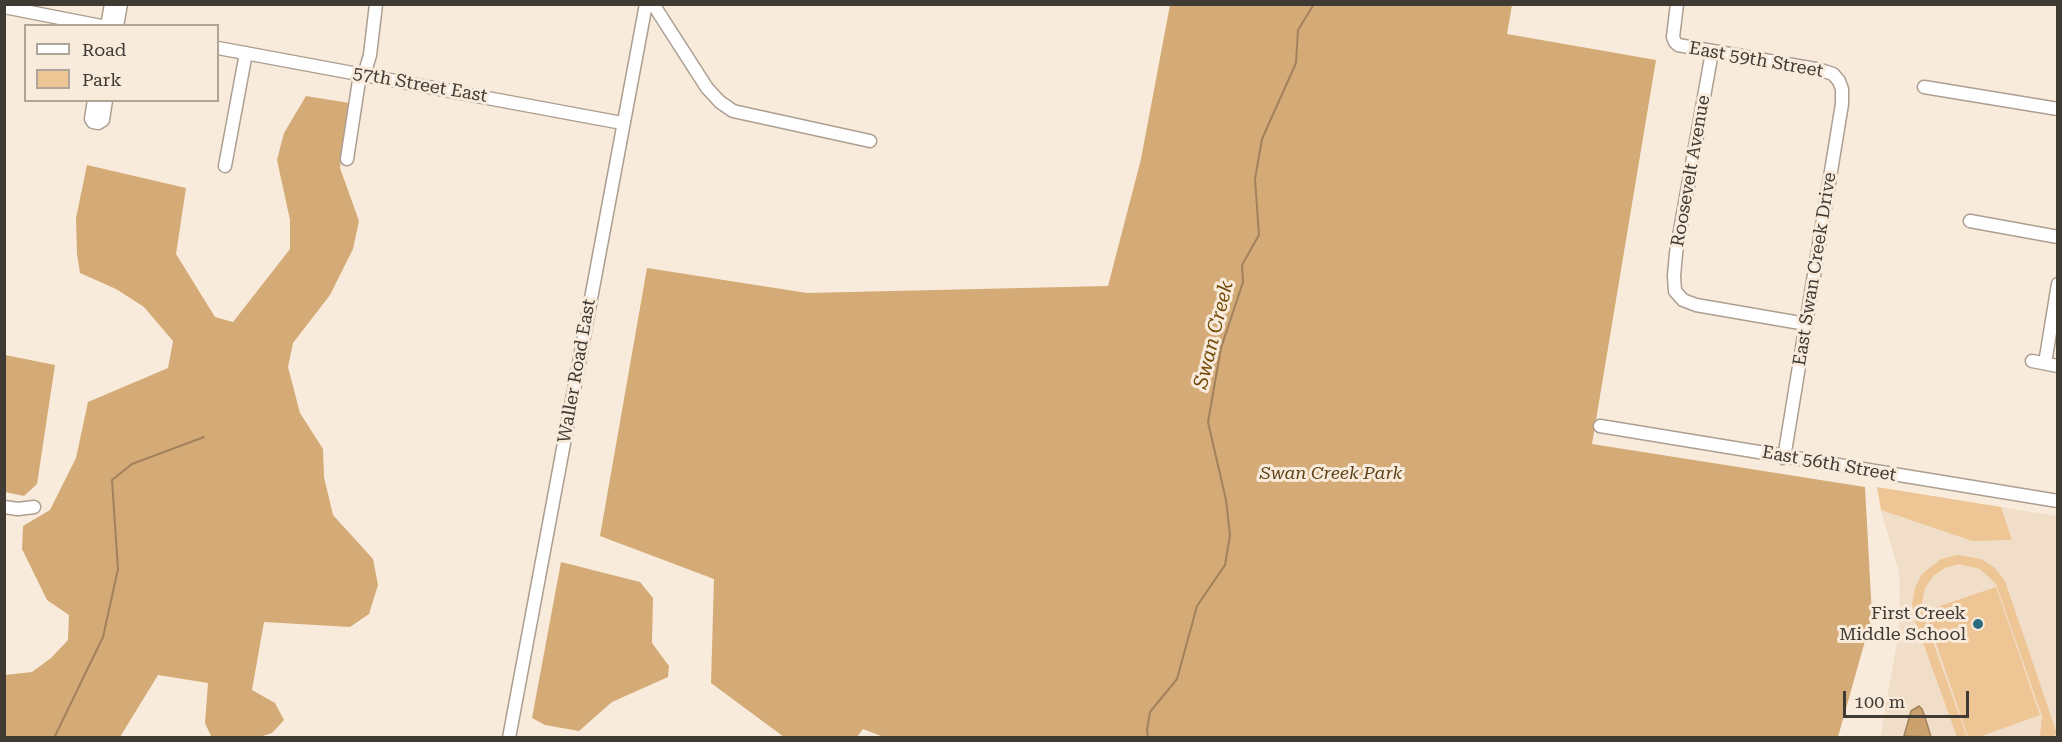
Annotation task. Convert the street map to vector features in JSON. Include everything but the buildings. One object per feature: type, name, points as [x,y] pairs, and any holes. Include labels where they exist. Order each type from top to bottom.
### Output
[{"type":"street","points":[[107,24],[111,4]]},
{"type":"street","points":[[117,24],[121,4]]},
{"type":"street","points":[[347,159],[362,74],[369,55],[376,4]]},
{"type":"street","name":"Waller Road East","points":[[509,738],[646,4]]},
{"type":"street","points":[[653,4],[707,88],[720,102],[733,111],[870,141]]},
{"type":"street","name":"East 59th Street","points":[[1677,4],[1673,38],[1678,45],[1821,70],[1833,74],[1839,81]]},
{"type":"street","points":[[4,8],[90,24]]},
{"type":"street","name":"57th Street East","points":[[219,48],[622,123]]},
{"type":"street","name":"Roosevelt Avenue","points":[[1712,52],[1676,253],[1675,291],[1683,300],[1696,305],[1806,324]]},
{"type":"street","points":[[225,166],[246,53]]},
{"type":"street","name":"East Swan Creek Drive","points":[[1784,458],[1842,104],[1842,89],[1839,81]]},
{"type":"street","points":[[1924,87],[2058,109]]},
{"type":"street","points":[[94,102],[91,118],[93,122],[98,123],[103,120],[106,102]]},
{"type":"street","points":[[1970,221],[2058,237]]},
{"type":"street","points":[[2058,284],[2039,362],[2058,366]]},
{"type":"street","name":"East 56th Street","points":[[1600,426],[1732,447],[1784,458],[2058,501]]},
{"type":"street","points":[[4,507],[18,509],[34,507]]},
{"type":"shaded area","name":"First Creek Middle School","points":[[2001,507],[2057,516],[2057,737],[1880,738],[1898,637],[1900,611],[1899,573],[1881,510],[1972,541],[2012,540]]},
{"type":"shaded area","points":[[1919,706],[1931,737],[1904,736],[1911,711]]},
{"type":"green space","name":"Swan Creek Park","points":[[1170,5],[1512,5],[1507,34],[1656,60],[1592,444],[1865,487],[1872,616],[1838,737],[886,738],[863,729],[857,737],[784,737],[711,683],[714,579],[600,536],[647,268],[807,293],[1108,286],[1141,159]]},
{"type":"green space","points":[[306,96],[349,103],[340,168],[359,221],[353,249],[330,295],[293,343],[288,367],[300,413],[323,449],[324,477],[333,515],[373,559],[378,585],[369,614],[350,627],[264,622],[252,690],[275,703],[284,720],[272,733],[256,738],[211,736],[205,723],[208,683],[158,675],[120,737],[5,737],[5,675],[32,672],[51,658],[68,640],[69,615],[47,600],[22,549],[23,526],[50,510],[76,458],[88,402],[168,368],[173,341],[144,307],[116,289],[80,273],[76,218],[87,165],[186,188],[176,254],[215,317],[233,322],[290,249],[290,220],[277,160],[284,133]]},
{"type":"green space","points":[[5,355],[55,365],[37,484],[24,496],[5,492]]},
{"type":"green space","points":[[1877,487],[2001,507],[2012,540],[1972,541],[1881,510]]},
{"type":"green space","points":[[1957,555],[1981,559],[1995,568],[2005,581],[2057,734],[2040,737],[2042,716],[1996,584],[1980,569],[1959,564],[1945,568],[1933,576],[1925,588],[1922,603],[1924,617],[1967,737],[1957,737],[1915,620],[1912,604],[1915,588],[1922,574],[1941,559]]},
{"type":"green space","points":[[561,562],[640,582],[653,598],[652,643],[669,666],[668,677],[612,702],[579,731],[545,725],[532,718]]},
{"type":"green space","points":[[1996,587],[2040,715],[1979,737],[1968,737],[1925,611]]},
{"type":"waterway","name":"Swan Creek","points":[[1148,738],[1150,712],[1177,679],[1197,606],[1225,565],[1230,535],[1226,500],[1208,422],[1221,348],[1243,282],[1242,265],[1259,235],[1255,179],[1262,139],[1296,63],[1298,30],[1314,4]]},
{"type":"waterway","points":[[54,738],[103,637],[118,569],[112,480],[132,464],[204,437]]},
{"type":"place","name":"First Creek Middle School","points":[[1978,624]]}]
